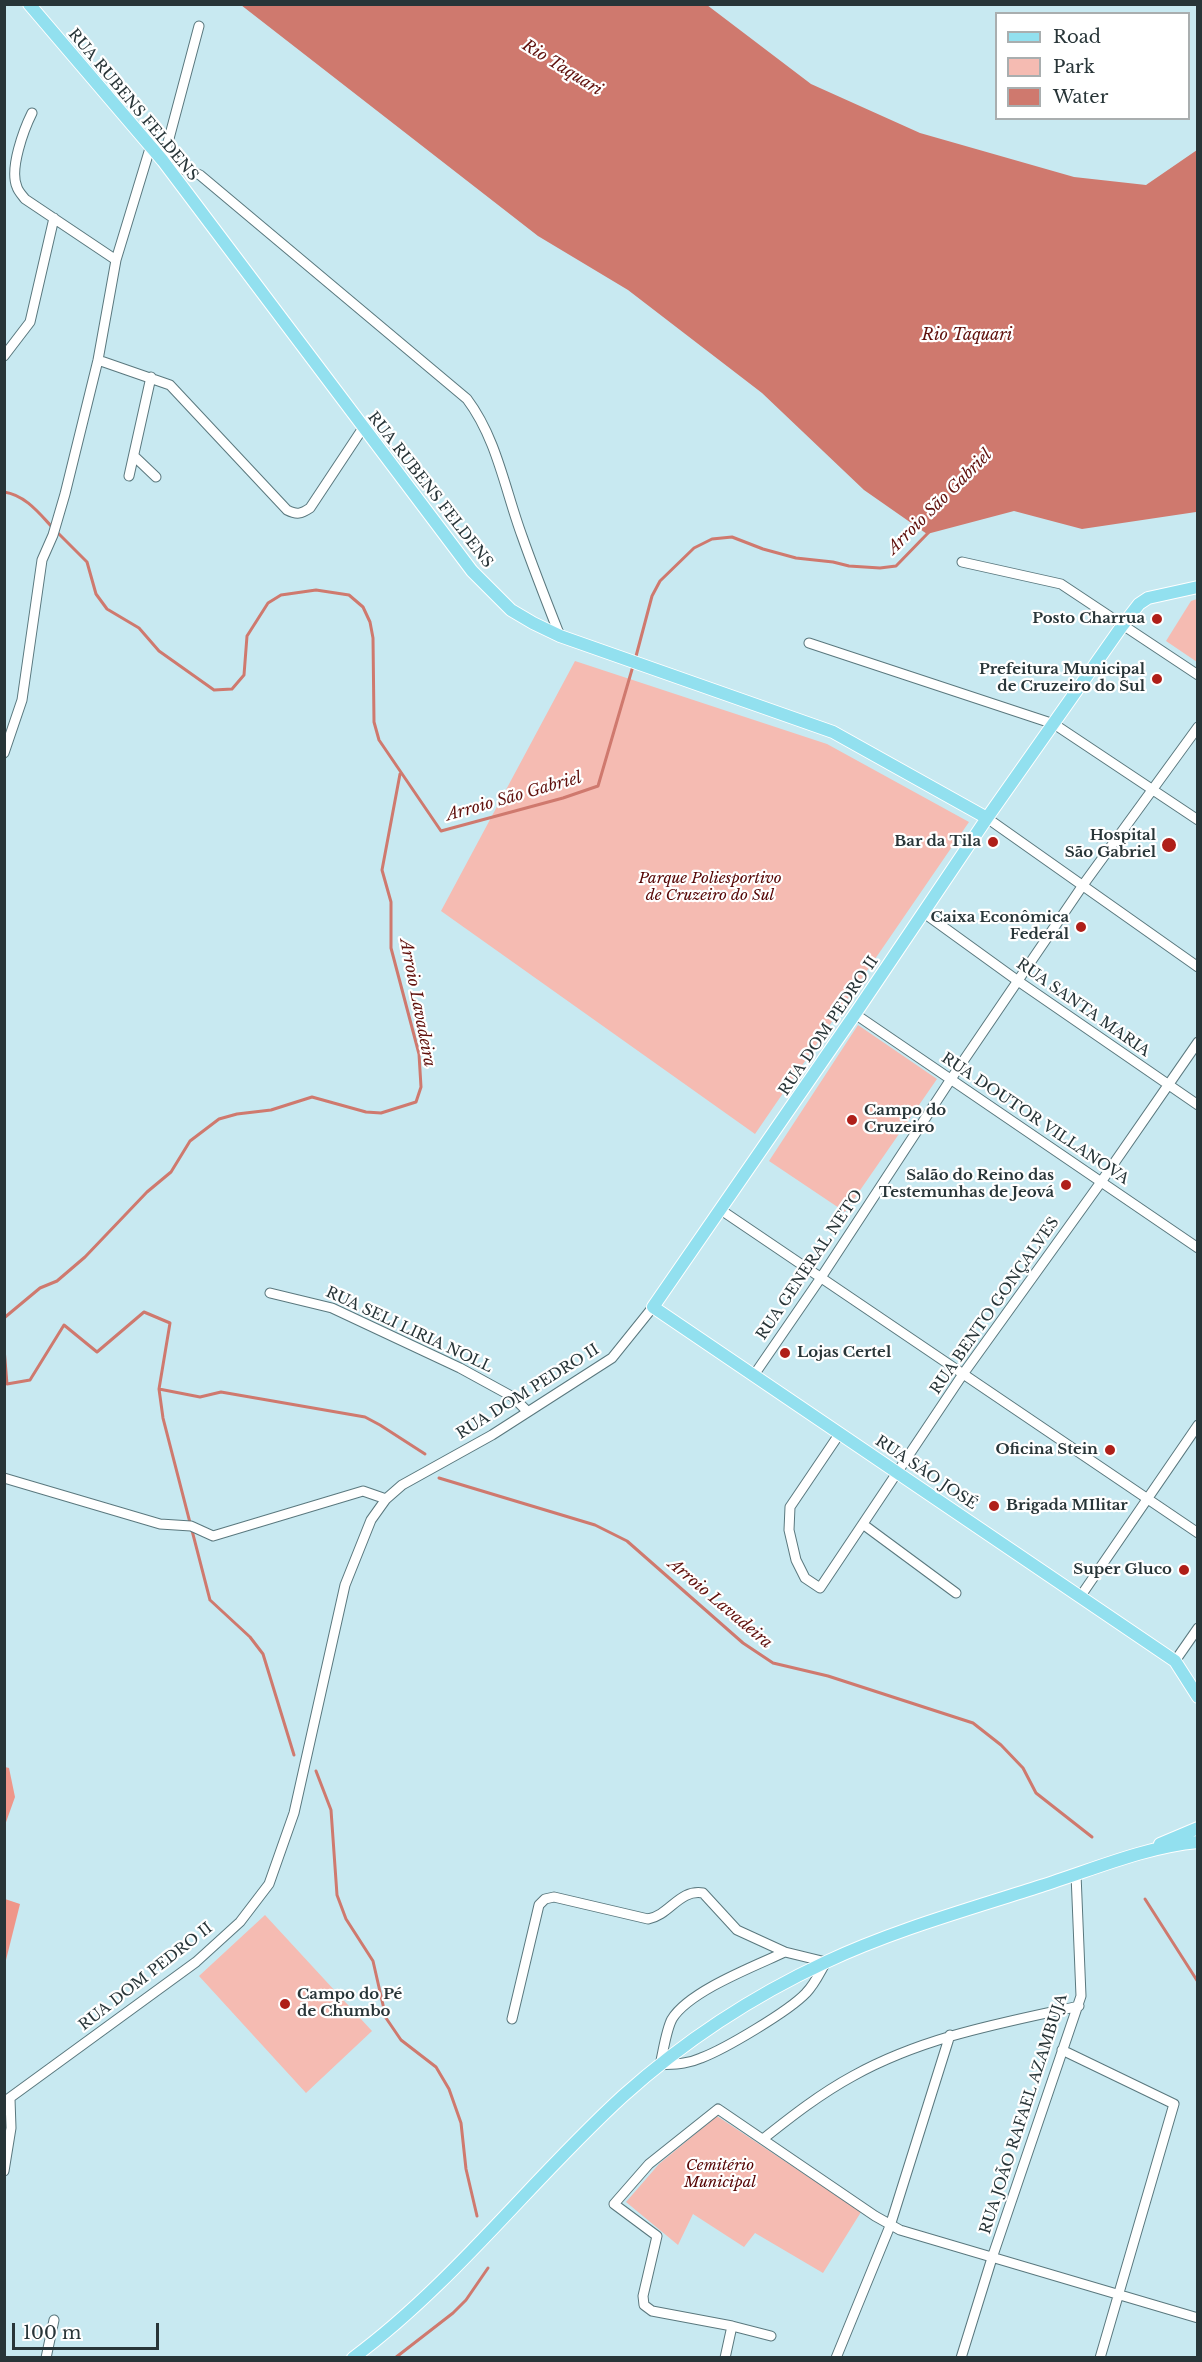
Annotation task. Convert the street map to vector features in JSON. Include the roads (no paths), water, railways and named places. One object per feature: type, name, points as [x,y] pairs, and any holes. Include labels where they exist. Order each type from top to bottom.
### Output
[{"type":"main road","name":"RUA RUBENS FELDENS","points":[[29,4],[151,145],[472,571],[511,610],[560,636],[833,732],[987,818]]},
{"type":"main road","name":"RUA DOM PEDRO II","points":[[653,1307],[987,818],[1122,626],[1139,604],[1148,598],[1197,587]]},
{"type":"main road","name":"RUA SÃO JOSÉ","points":[[653,1307],[1175,1661],[1197,1697]]},
{"type":"main road","points":[[353,2358],[459,2263],[585,2132],[660,2065],[743,2008],[826,1962],[940,1919],[1131,1856],[1197,1828]]},
{"type":"main road","points":[[1131,1856],[1197,1842]]},
{"type":"street","points":[[199,26],[166,164],[200,175],[466,399],[481,418],[560,636]]},
{"type":"street","points":[[32,113],[24,130],[14,174],[16,186],[25,199],[117,260]]},
{"type":"street","points":[[4,753],[22,700],[42,560],[56,523],[98,360],[117,260],[151,145]]},
{"type":"street","points":[[4,356],[30,322],[54,218]]},
{"type":"street","points":[[98,360],[170,385],[287,510],[295,514],[301,514],[310,508],[363,428]]},
{"type":"street","points":[[129,476],[151,377]]},
{"type":"street","points":[[134,456],[156,477]]},
{"type":"street","points":[[962,562],[1061,584],[1197,675]]},
{"type":"street","points":[[808,643],[1054,724],[1197,820]]},
{"type":"street","name":"RUA GENERAL NETO","points":[[754,1375],[1083,885],[1197,727]]},
{"type":"street","points":[[987,818],[1197,967]]},
{"type":"street","name":"RUA SANTA MARIA","points":[[924,913],[1197,1105]]},
{"type":"street","name":"RUA DOUTOR VILLANOVA","points":[[855,1014],[1197,1248]]},
{"type":"street","name":"RUA BENTO GONÇALVES","points":[[840,1433],[790,1507],[789,1530],[796,1560],[806,1578],[820,1588],[963,1374],[1101,1182],[1197,1042]]},
{"type":"street","points":[[721,1210],[1197,1533]]},
{"type":"street","name":"RUA SELI LIRIA NOLL","points":[[270,1293],[332,1308],[460,1368],[513,1396],[527,1411]]},
{"type":"street","name":"RUA DOM PEDRO II","points":[[7,2101],[196,1962],[240,1922],[269,1884],[294,1813],[345,1585],[367,1529],[386,1499],[402,1485],[492,1435],[612,1358],[653,1307]]},
{"type":"street","points":[[1080,1597],[1197,1425]]},
{"type":"street","points":[[4,1478],[160,1524],[191,1526],[213,1536],[363,1491],[386,1499]]},
{"type":"street","points":[[864,1525],[956,1593]]},
{"type":"street","points":[[1175,1661],[1197,1628]]},
{"type":"street","name":"RUA JOÃO RAFAEL AZAMBUJA","points":[[961,2358],[992,2258],[1081,1996],[1076,1874]]},
{"type":"street","points":[[512,2019],[539,1905],[545,1899],[554,1897],[648,1919],[662,1914],[686,1893],[703,1893],[737,1930],[784,1952],[826,1962],[806,1993],[753,2029],[702,2058],[679,2064],[660,2065],[672,2020],[687,2005],[723,1981],[784,1952]]},
{"type":"street","points":[[763,2139],[811,2102],[854,2075],[895,2056],[950,2035],[1078,2006]]},
{"type":"street","points":[[836,2358],[890,2226],[950,2035]]},
{"type":"street","points":[[1062,2050],[1174,2104],[1100,2358]]},
{"type":"street","points":[[4,2171],[11,2128],[7,2101]]},
{"type":"street","points":[[771,2336],[732,2326],[651,2311],[644,2305],[643,2296],[657,2236],[614,2204],[650,2164],[718,2109],[890,2226],[1197,2318]]},
{"type":"street","points":[[46,2358],[54,2320]]},
{"type":"street","points":[[725,2358],[732,2326]]},
{"type":"water","name":"Rio Taquari","points":[[241,5],[707,5],[811,84],[920,133],[1074,177],[1146,185],[1197,150],[1196,512],[1082,529],[1014,511],[927,534],[864,490],[762,393],[628,290],[538,236]]},
{"type":"waterway","name":"Arroio São Gabriel","points":[[4,492],[25,501],[52,527]]},
{"type":"waterway","name":"Arroio São Gabriel","points":[[57,532],[87,562],[96,594],[107,609],[139,628],[159,651],[214,690],[232,689],[244,675],[247,636],[268,603],[281,595],[316,590],[349,595],[363,607],[370,622],[373,638],[374,722],[379,740],[441,831],[563,798],[598,786],[633,666]]},
{"type":"waterway","name":"Arroio São Gabriel","points":[[635,660],[652,596],[660,581],[694,548],[712,539],[732,537],[796,558],[880,568],[896,566],[929,532]]},
{"type":"waterway","name":"Arroio Lavadeira","points":[[4,1318],[40,1288],[57,1281],[85,1257],[147,1192],[171,1172],[190,1141],[219,1119],[237,1114],[271,1110],[312,1097],[366,1112],[381,1113],[416,1102],[421,1087],[419,1054],[391,948],[391,902],[382,870],[400,774]]},
{"type":"waterway","points":[[4,1348],[7,1384],[30,1380],[64,1325],[97,1352],[144,1312],[170,1323],[159,1389],[163,1418],[210,1600],[250,1637],[263,1654],[294,1755]]},
{"type":"waterway","name":"Arroio Lavadeira","points":[[159,1389],[200,1397],[221,1392],[365,1417],[425,1454]]},
{"type":"waterway","name":"Arroio Lavadeira","points":[[439,1478],[595,1525],[627,1541],[743,1643],[773,1663],[828,1676],[973,1723],[1001,1745],[1023,1768],[1036,1793],[1092,1837]]},
{"type":"waterway","points":[[316,1771],[331,1810],[337,1895],[346,1919],[373,1961],[386,2018],[401,2040],[436,2067],[449,2089],[461,2123],[466,2169],[477,2216]]},
{"type":"waterway","name":"Arroio Lavadeira","points":[[1145,1899],[1198,1982]]},
{"type":"waterway","points":[[395,2358],[453,2313],[466,2300],[488,2268]]},
{"type":"place","name":"Posto Charrua","points":[[1157,619]]},
{"type":"place","name":"Prefeitura Municipal de Cruzeiro do Sul","points":[[1157,679]]},
{"type":"place","name":"Bar da Tila","points":[[993,842]]},
{"type":"place","name":"Hospital São Gabriel","points":[[1169,845]]},
{"type":"place","name":"Caixa Econômica Federal","points":[[1081,927]]},
{"type":"place","name":"Campo do Cruzeiro","points":[[852,1120]]},
{"type":"place","name":"Salão do Reino das Testemunhas de Jeová","points":[[1066,1185]]},
{"type":"place","name":"Lojas Certel","points":[[785,1353]]},
{"type":"place","name":"Oficina Stein","points":[[1110,1450]]},
{"type":"place","name":"Brigada MIlitar","points":[[994,1506]]},
{"type":"place","name":"Super Gluco","points":[[1184,1570]]},
{"type":"place","name":"Campo do Pé de Chumbo","points":[[285,2004]]},
{"type":"park label","name":"Parque Poliesportivo de Cruzeiro do Sul","points":[[710,888]]},
{"type":"park label","name":"Cemitério Municipal","points":[[720,2174]]}]
